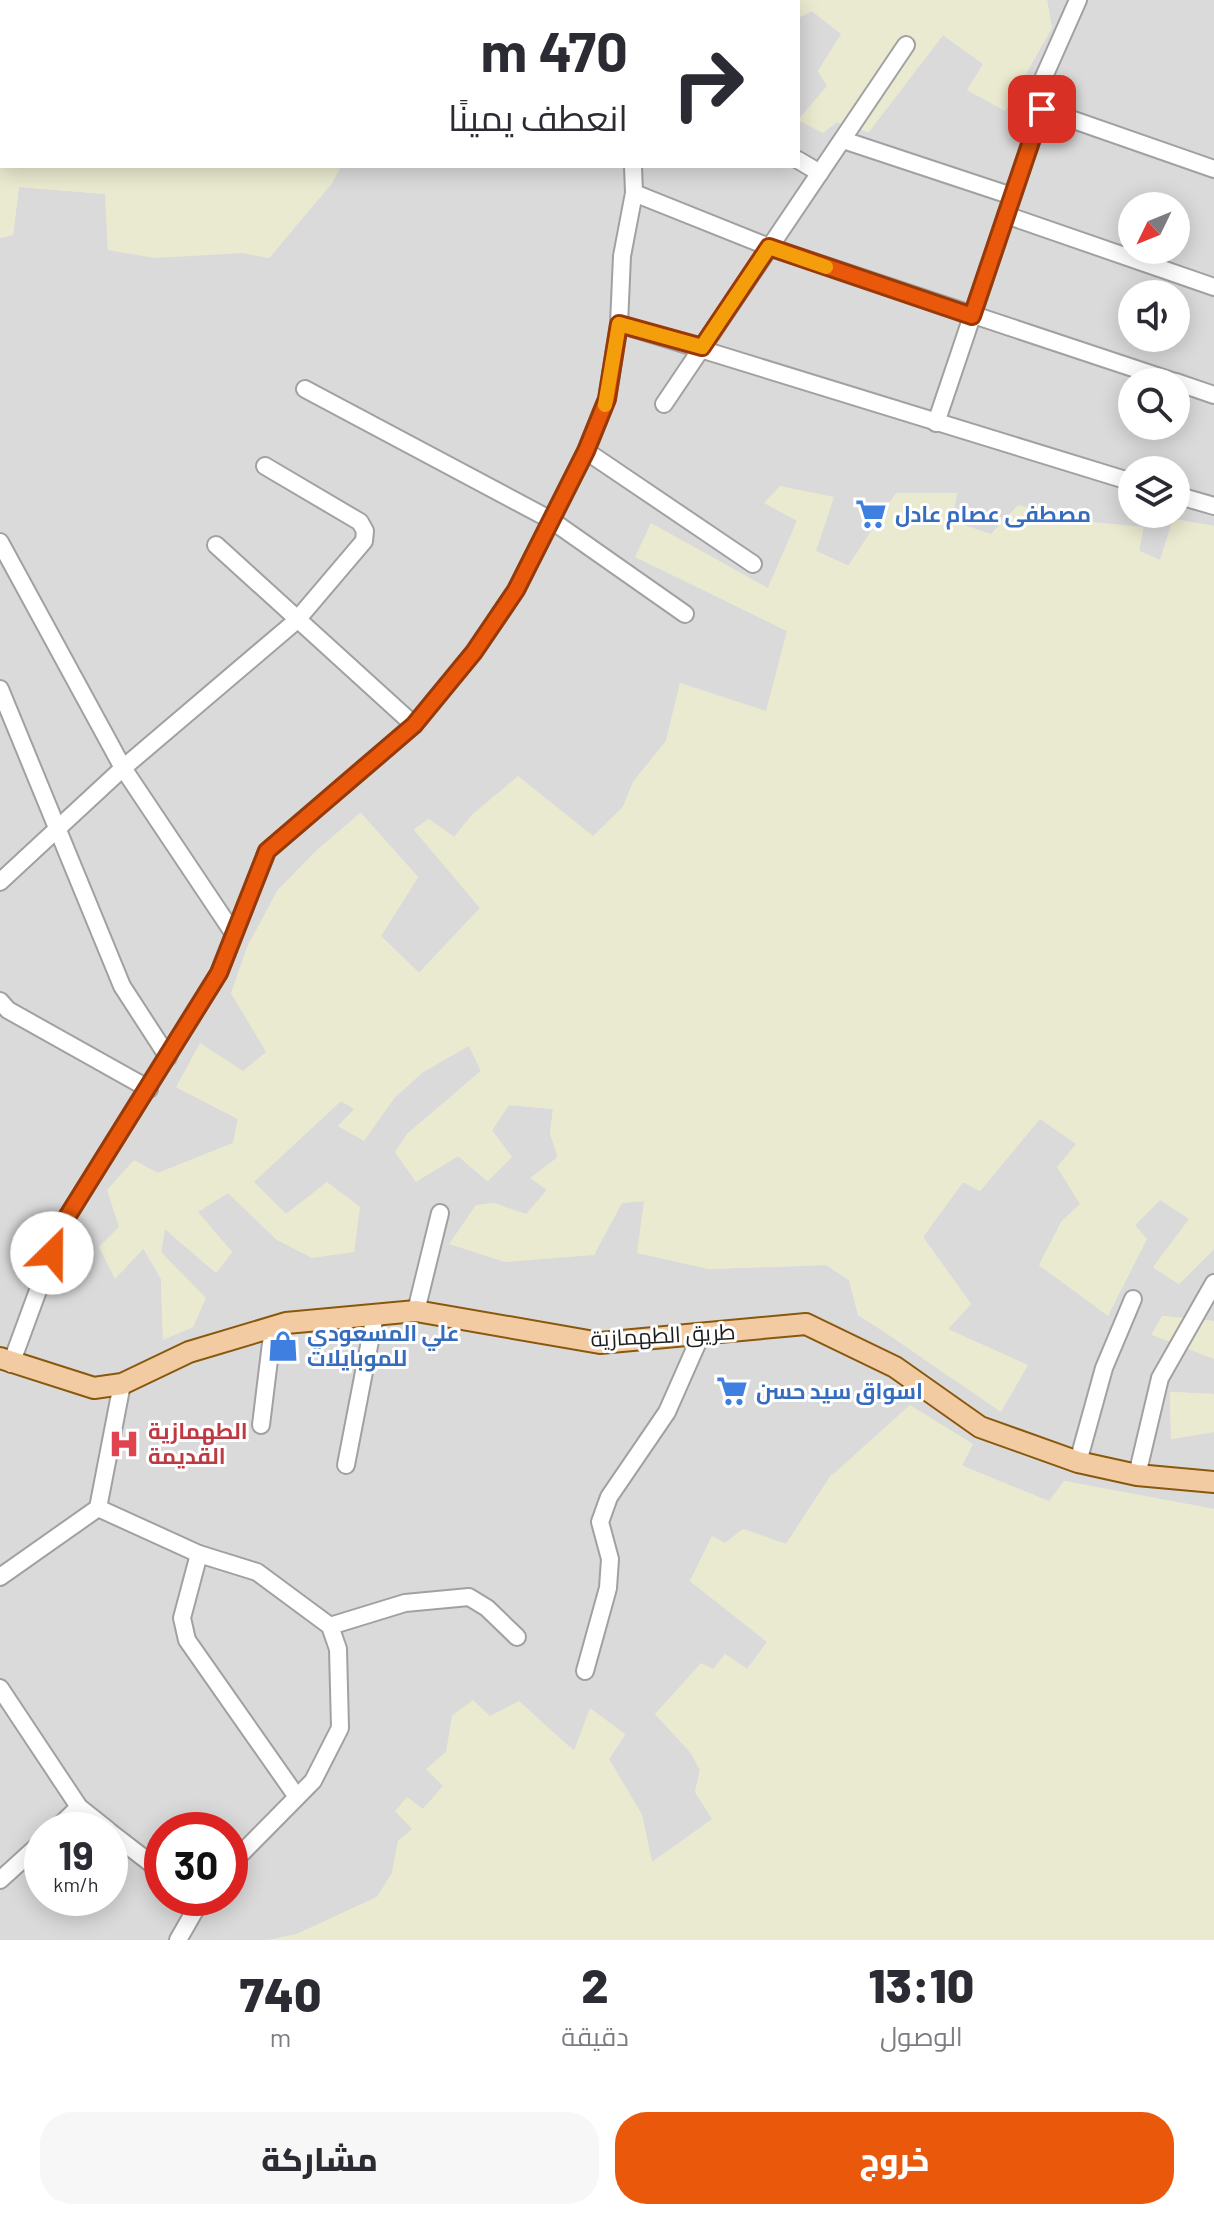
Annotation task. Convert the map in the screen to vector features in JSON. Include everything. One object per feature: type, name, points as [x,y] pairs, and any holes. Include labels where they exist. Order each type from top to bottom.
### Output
[{"type":"main road","name":"طريق الطهمازية","points":[[6,1361],[94,1388],[122,1384],[189,1352],[273,1327],[416,1311],[600,1343],[806,1324],[895,1367],[980,1427],[1078,1462],[1137,1475],[1214,1482]]},
{"type":"street","points":[[1078,0],[1035,97],[1042,109],[1214,169]]},
{"type":"street","points":[[664,404],[906,45]]},
{"type":"street","points":[[936,423],[1042,109]]},
{"type":"street","points":[[843,140],[1012,196]]},
{"type":"street","points":[[800,161],[820,173]]},
{"type":"street","points":[[6,1361],[62,1225],[219,973],[267,851],[414,725],[474,652],[516,590],[586,451],[607,399],[619,324],[622,256],[634,193],[633,168]]},
{"type":"street","points":[[634,193],[769,247],[1132,368]]},
{"type":"street","points":[[1006,215],[1214,287]]},
{"type":"street","points":[[619,324],[702,347],[1118,478]]},
{"type":"street","points":[[1190,387],[1214,395]]},
{"type":"street","points":[[305,389],[551,520],[685,614]]},
{"type":"street","points":[[586,451],[753,564]]},
{"type":"street","points":[[3,873],[296,621],[364,541],[365,531],[360,522],[265,466]]},
{"type":"street","points":[[1190,499],[1214,506]]},
{"type":"street","points":[[0,542],[123,768],[234,934]]},
{"type":"street","points":[[216,545],[296,621],[414,725]]},
{"type":"street","points":[[0,689],[122,986],[168,1057]]},
{"type":"street","points":[[0,1001],[8,1010],[149,1089]]},
{"type":"street","points":[[416,1311],[440,1213]]},
{"type":"street","points":[[1137,1475],[1160,1378],[1214,1283]]},
{"type":"street","points":[[1078,1462],[1104,1368],[1133,1299]]},
{"type":"street","points":[[346,1465],[375,1315]]},
{"type":"street","points":[[261,1425],[273,1327]]},
{"type":"street","points":[[585,1671],[608,1588],[610,1559],[600,1522],[609,1497],[667,1412],[701,1335]]},
{"type":"street","points":[[0,1592],[4,1574],[98,1508],[122,1384]]},
{"type":"street","points":[[98,1508],[199,1554],[257,1572],[330,1626],[338,1649],[340,1728],[313,1781],[248,1847]]},
{"type":"street","points":[[199,1554],[182,1618],[187,1640],[297,1797]]},
{"type":"street","points":[[330,1626],[405,1603],[469,1597],[487,1608],[517,1637]]},
{"type":"street","points":[[0,1688],[85,1812]]},
{"type":"street","points":[[74,1812],[79,1807]]},
{"type":"street","points":[[128,1846],[144,1858]]},
{"type":"street","points":[[0,1880],[24,1858]]},
{"type":"street","points":[[178,1940],[190,1916]]},
{"type":"shaded area","points":[[1047,0],[1214,0],[1214,526],[1190,522],[1190,456],[1118,456],[1118,525],[1090,522],[991,535],[951,521],[957,494],[849,566],[816,551],[797,521],[768,588],[708,592],[787,631],[767,712],[680,683],[666,741],[633,782],[623,807],[593,837],[518,777],[472,815],[454,837],[429,819],[414,829],[480,908],[419,973],[381,936],[418,877],[360,813],[317,850],[277,891],[231,993],[267,1052],[243,1071],[176,1087],[238,1119],[233,1143],[158,1173],[143,1248],[161,1279],[163,1339],[193,1327],[161,1252],[165,1229],[216,1273],[232,1252],[197,1212],[228,1193],[277,1240],[328,1183],[286,1214],[253,1182],[285,1149],[341,1101],[355,1109],[338,1126],[364,1140],[395,1097],[423,1072],[469,1045],[481,1071],[407,1134],[416,1181],[458,1156],[487,1181],[492,1130],[509,1105],[553,1109],[550,1134],[558,1157],[531,1178],[547,1190],[526,1215],[494,1203],[450,1244],[622,1203],[644,1201],[708,1269],[826,1265],[849,1280],[858,1315],[916,1352],[948,1329],[971,1304],[923,1237],[963,1182],[980,1191],[1040,1118],[1077,1144],[1080,1204],[1061,1222],[1040,1266],[1108,1315],[1135,1225],[1161,1199],[1190,1219],[1154,1268],[1179,1284],[1214,1249],[1214,1321],[1162,1316],[1152,1334],[1214,1359],[1214,1394],[1170,1392],[1171,1439],[1214,1432],[1214,1509],[1064,1481],[1050,1502],[961,1465],[831,1475],[786,1544],[743,1529],[725,1543],[712,1537],[690,1581],[767,1642],[747,1669],[713,1669],[655,1714],[691,1753],[700,1770],[695,1792],[713,1819],[652,1863],[642,1815],[609,1759],[625,1735],[575,1751],[554,1735],[449,1742],[443,1786],[423,1809],[396,1811],[413,1829],[398,1841],[392,1873],[377,1897],[297,1934],[269,1940],[0,1940],[0,238],[13,235],[19,187],[106,194],[108,249],[244,253],[269,258],[332,183],[340,168],[800,168],[800,17],[812,11],[842,34],[818,71],[828,86],[836,122],[868,132],[943,35],[983,64],[1052,28]]},
{"type":"shaded area","points":[[1143,528],[1171,528],[1160,560],[1139,551]]},
{"type":"green space","points":[[800,0],[1047,0],[1052,28],[1005,111],[967,90],[983,64],[943,35],[869,132],[837,122],[823,133],[800,121],[800,118],[827,86],[818,71],[841,34],[812,11],[800,17]]},
{"type":"green space","points":[[0,168],[340,168],[332,183],[269,258],[244,253],[155,258],[108,250],[105,194],[19,187],[13,235],[0,238]]},
{"type":"green space","points":[[780,486],[834,497],[816,551],[848,566],[896,493],[957,493],[952,521],[991,534],[1018,505],[1089,522],[1118,525],[1118,528],[1144,528],[1139,551],[1160,560],[1170,528],[1190,528],[1190,522],[1214,526],[1214,1249],[1179,1284],[1153,1267],[1189,1219],[1160,1200],[1135,1225],[1147,1239],[1108,1316],[1039,1265],[1061,1222],[1080,1204],[1057,1167],[1076,1144],[1040,1119],[980,1191],[963,1182],[923,1237],[971,1304],[948,1329],[1028,1365],[1001,1412],[858,1314],[849,1280],[826,1265],[708,1269],[637,1253],[644,1201],[622,1203],[594,1255],[505,1262],[449,1244],[476,1205],[494,1203],[526,1214],[547,1190],[530,1178],[558,1157],[550,1134],[553,1109],[509,1105],[492,1130],[512,1157],[488,1181],[458,1156],[416,1182],[395,1152],[407,1134],[481,1071],[469,1046],[423,1072],[395,1097],[364,1141],[338,1126],[354,1109],[341,1101],[254,1182],[286,1214],[327,1182],[360,1207],[354,1252],[312,1258],[277,1240],[228,1193],[198,1212],[232,1252],[216,1273],[165,1229],[161,1252],[206,1298],[193,1327],[163,1340],[161,1279],[144,1248],[115,1279],[99,1247],[119,1227],[107,1190],[134,1160],[158,1173],[233,1143],[238,1119],[176,1087],[200,1043],[243,1071],[266,1052],[231,993],[247,947],[277,891],[317,850],[361,813],[418,877],[381,936],[419,973],[480,908],[414,830],[429,819],[454,837],[472,815],[518,776],[593,836],[623,807],[633,782],[666,741],[680,683],[766,711],[787,631],[635,557],[651,523],[768,588],[797,521],[764,503]]},
{"type":"green space","points":[[1162,1316],[1214,1321],[1214,1359],[1152,1335]]},
{"type":"green space","points":[[1170,1392],[1214,1394],[1214,1432],[1171,1439]]},
{"type":"green space","points":[[910,1405],[973,1444],[962,1466],[1049,1501],[1064,1481],[1214,1509],[1214,1940],[269,1940],[297,1934],[377,1897],[392,1873],[398,1841],[412,1829],[395,1811],[407,1797],[423,1809],[443,1786],[426,1769],[446,1752],[452,1716],[473,1700],[490,1716],[519,1701],[574,1751],[590,1708],[625,1734],[609,1759],[642,1815],[652,1862],[712,1819],[695,1792],[700,1770],[691,1753],[655,1714],[701,1663],[713,1669],[725,1654],[748,1669],[767,1642],[690,1581],[712,1536],[725,1543],[743,1529],[786,1544],[831,1476]]},
{"type":"slow traffic","points":[[605,405],[619,324],[702,347],[769,247],[826,267]]},
{"type":"place","name":"مصطفى عصام عادل","points":[[871,514]]},
{"type":"place","name":"علي المسعودي للموبايلات","points":[[283,1346]]},
{"type":"place","name":"اسواق سيد حسن","points":[[732,1391]]},
{"type":"place","name":"الطهمازية القديمة","points":[[124,1444]]},
{"type":"route","points":[[52,1253],[62,1225],[219,973],[267,851],[414,725],[474,652],[516,590],[586,451],[607,399],[619,324],[702,347],[769,247],[972,316],[1042,109]]}]
